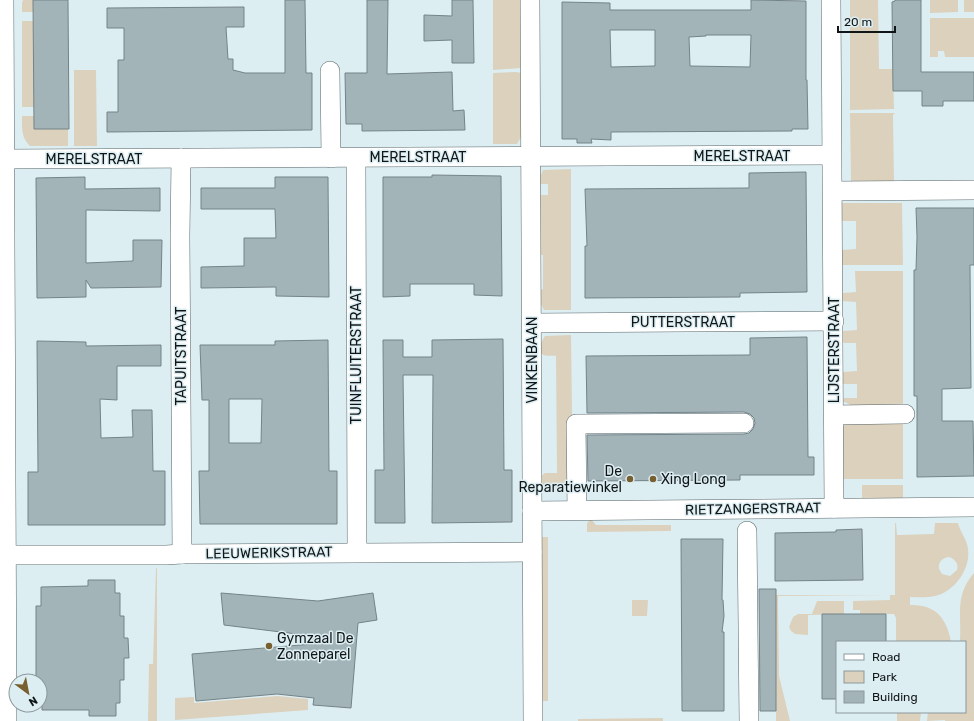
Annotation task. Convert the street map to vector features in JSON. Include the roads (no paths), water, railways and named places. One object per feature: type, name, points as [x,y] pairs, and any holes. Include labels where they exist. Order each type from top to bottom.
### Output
[{"type":"street","points":[[4,0],[7,721]]},
{"type":"street","name":"VINKENBAAN","points":[[530,0],[533,721]]},
{"type":"street","name":"LIJSTERSTRAAT","points":[[831,0],[834,508]]},
{"type":"street","points":[[330,71],[331,158]]},
{"type":"street","name":"MERELSTRAAT","points":[[4,160],[831,155]]},
{"type":"street","name":"TAPUITSTRAAT","points":[[181,158],[180,251],[182,554]]},
{"type":"street","name":"TUINFLUITERSTRAAT","points":[[356,158],[357,552]]},
{"type":"street","points":[[833,191],[974,190]]},
{"type":"street","name":"PUTTERSTRAAT","points":[[532,323],[834,321]]},
{"type":"street","points":[[834,415],[906,414]]},
{"type":"street","points":[[577,510],[576,424],[744,423]]},
{"type":"street","name":"RIETZANGERSTRAAT","points":[[532,511],[974,507]]},
{"type":"street","name":"RIETZANGERSTRAAT","points":[[747,531],[749,721]]},
{"type":"street","name":"LEEUWERIKSTRAAT","points":[[6,554],[166,555],[357,552],[532,552]]},
{"type":"place","name":"De Reparatiewinkel","points":[[630,479]]},
{"type":"place","name":"Xing Long","points":[[653,479]]},
{"type":"place","name":"Gymzaal De Zonneparel","points":[[269,646]]}]
